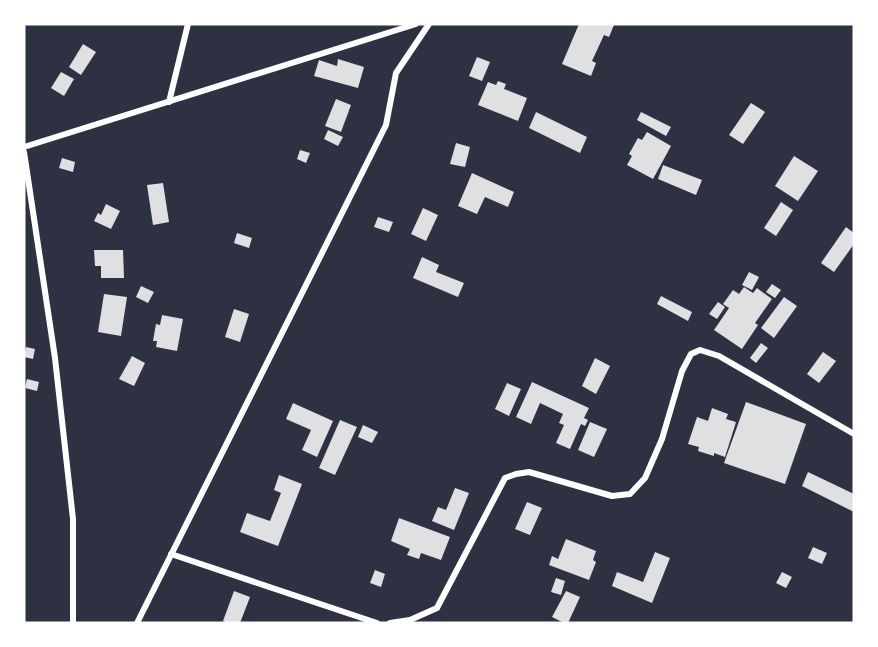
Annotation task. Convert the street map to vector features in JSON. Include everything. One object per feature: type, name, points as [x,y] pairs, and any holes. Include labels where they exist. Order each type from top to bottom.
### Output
[{"type":"street","points":[[170,102],[188,24]]},
{"type":"street","points":[[24,147],[416,24]]},
{"type":"street","points":[[137,623],[386,125],[396,73],[429,24]]},
{"type":"street","points":[[24,152],[55,358],[73,519],[73,623]]},
{"type":"street","points":[[390,623],[410,620],[437,608],[506,478],[529,472],[612,496],[630,494],[645,478],[662,439],[682,371],[691,354],[700,350],[719,356],[854,434]]},
{"type":"street","points":[[171,554],[377,623]]},
{"type":"building","points":[[579,24],[614,25],[609,37],[604,35],[592,61],[596,63],[591,76],[562,64]]},
{"type":"building","points":[[83,44],[96,52],[81,75],[69,67]]},
{"type":"building","points":[[477,57],[490,62],[482,81],[469,76]]},
{"type":"building","points":[[338,59],[364,67],[358,88],[314,76],[319,60],[337,66]]},
{"type":"building","points":[[61,72],[74,79],[64,96],[51,88]]},
{"type":"building","points":[[498,81],[506,84],[504,89],[527,98],[518,121],[478,105],[488,82],[496,85]]},
{"type":"building","points":[[336,99],[351,105],[341,132],[325,126]]},
{"type":"building","points":[[751,103],[765,112],[743,144],[729,135]]},
{"type":"building","points":[[536,112],[587,137],[580,153],[529,128]]},
{"type":"building","points":[[641,112],[671,127],[666,136],[637,120]]},
{"type":"building","points":[[328,130],[343,137],[338,146],[324,139]]},
{"type":"building","points":[[647,132],[671,146],[653,179],[627,165],[632,156],[629,154],[638,138],[642,140]]},
{"type":"building","points":[[456,143],[470,147],[465,167],[450,164]]},
{"type":"building","points":[[300,150],[310,153],[306,163],[297,159]]},
{"type":"building","points":[[794,156],[818,171],[798,201],[775,186]]},
{"type":"building","points":[[62,158],[75,162],[73,172],[59,168]]},
{"type":"building","points":[[663,165],[702,180],[696,195],[658,179]]},
{"type":"building","points":[[472,173],[514,192],[508,207],[485,197],[477,214],[458,206]]},
{"type":"building","points":[[163,183],[169,222],[153,225],[147,185]]},
{"type":"building","points":[[781,202],[793,210],[776,236],[764,228]]},
{"type":"building","points":[[106,204],[120,211],[111,229],[94,221],[98,213],[101,215]]},
{"type":"building","points":[[423,208],[438,215],[426,241],[411,234]]},
{"type":"building","points":[[378,217],[393,222],[389,232],[374,227]]},
{"type":"building","points":[[846,227],[854,233],[854,244],[834,272],[821,263]]},
{"type":"building","points":[[237,233],[252,238],[249,248],[234,243]]},
{"type":"building","points":[[94,250],[123,250],[124,278],[101,278],[101,266],[95,266]]},
{"type":"building","points":[[422,257],[439,265],[436,272],[464,283],[458,297],[413,278]]},
{"type":"building","points":[[749,272],[759,277],[752,290],[742,285]]},
{"type":"building","points":[[772,284],[781,290],[775,298],[766,292]]},
{"type":"building","points":[[141,286],[154,292],[148,303],[136,297]]},
{"type":"building","points":[[744,287],[753,293],[757,288],[772,299],[755,323],[758,325],[742,349],[714,330],[729,308],[723,304],[733,290],[739,294]]},
{"type":"building","points":[[104,294],[127,297],[121,336],[98,332]]},
{"type":"building","points":[[661,296],[692,312],[688,321],[657,304]]},
{"type":"building","points":[[784,297],[797,306],[774,338],[761,328]]},
{"type":"building","points":[[718,302],[725,307],[717,319],[709,314]]},
{"type":"building","points":[[234,309],[249,314],[240,342],[225,337]]},
{"type":"building","points":[[162,315],[183,319],[177,351],[156,347],[157,341],[153,341],[156,324],[160,325]]},
{"type":"building","points":[[761,343],[768,348],[756,363],[750,358]]},
{"type":"building","points":[[26,347],[35,349],[33,359],[24,357]]},
{"type":"building","points":[[823,352],[836,361],[819,383],[807,374]]},
{"type":"building","points":[[132,356],[145,363],[134,386],[119,379]]},
{"type":"building","points":[[595,358],[610,366],[596,394],[582,386]]},
{"type":"building","points":[[27,379],[39,382],[37,391],[25,388]]},
{"type":"building","points":[[532,382],[589,408],[584,418],[588,420],[585,426],[581,424],[570,449],[556,443],[564,425],[559,423],[563,414],[540,403],[531,424],[516,417]]},
{"type":"building","points":[[507,383],[521,389],[509,416],[495,409]]},
{"type":"building","points":[[746,402],[806,424],[785,484],[724,463]]},
{"type":"building","points":[[293,403],[333,421],[317,457],[302,450],[311,430],[286,419]]},
{"type":"building","points":[[712,408],[728,414],[726,419],[736,422],[725,457],[698,451],[699,447],[688,444],[697,417],[708,421]]},
{"type":"building","points":[[340,420],[357,427],[335,475],[319,468]]},
{"type":"building","points":[[590,422],[607,429],[594,457],[578,450]]},
{"type":"building","points":[[363,425],[378,432],[372,443],[358,437]]},
{"type":"building","points":[[808,472],[854,494],[854,512],[802,486]]},
{"type":"building","points":[[279,475],[302,484],[278,546],[240,532],[247,513],[270,521],[281,493],[274,490]]},
{"type":"building","points":[[455,488],[469,493],[454,530],[432,521],[438,507],[446,510]]},
{"type":"building","points":[[527,502],[542,508],[530,535],[515,529]]},
{"type":"building","points":[[399,518],[450,537],[441,560],[421,553],[419,559],[407,555],[410,549],[391,541]]},
{"type":"building","points":[[566,539],[596,551],[593,560],[596,562],[589,580],[549,565],[552,556],[558,559]]},
{"type":"building","points":[[813,547],[827,553],[822,564],[808,558]]},
{"type":"building","points":[[655,552],[670,558],[652,603],[612,586],[617,572],[643,582]]},
{"type":"building","points":[[375,570],[385,574],[381,587],[370,583]]},
{"type":"building","points":[[782,572],[792,577],[786,588],[776,583]]},
{"type":"building","points":[[556,578],[565,581],[561,595],[551,592]]},
{"type":"building","points":[[234,591],[250,597],[240,623],[227,623],[223,621]]},
{"type":"building","points":[[566,591],[580,597],[568,623],[564,623],[552,617]]}]
